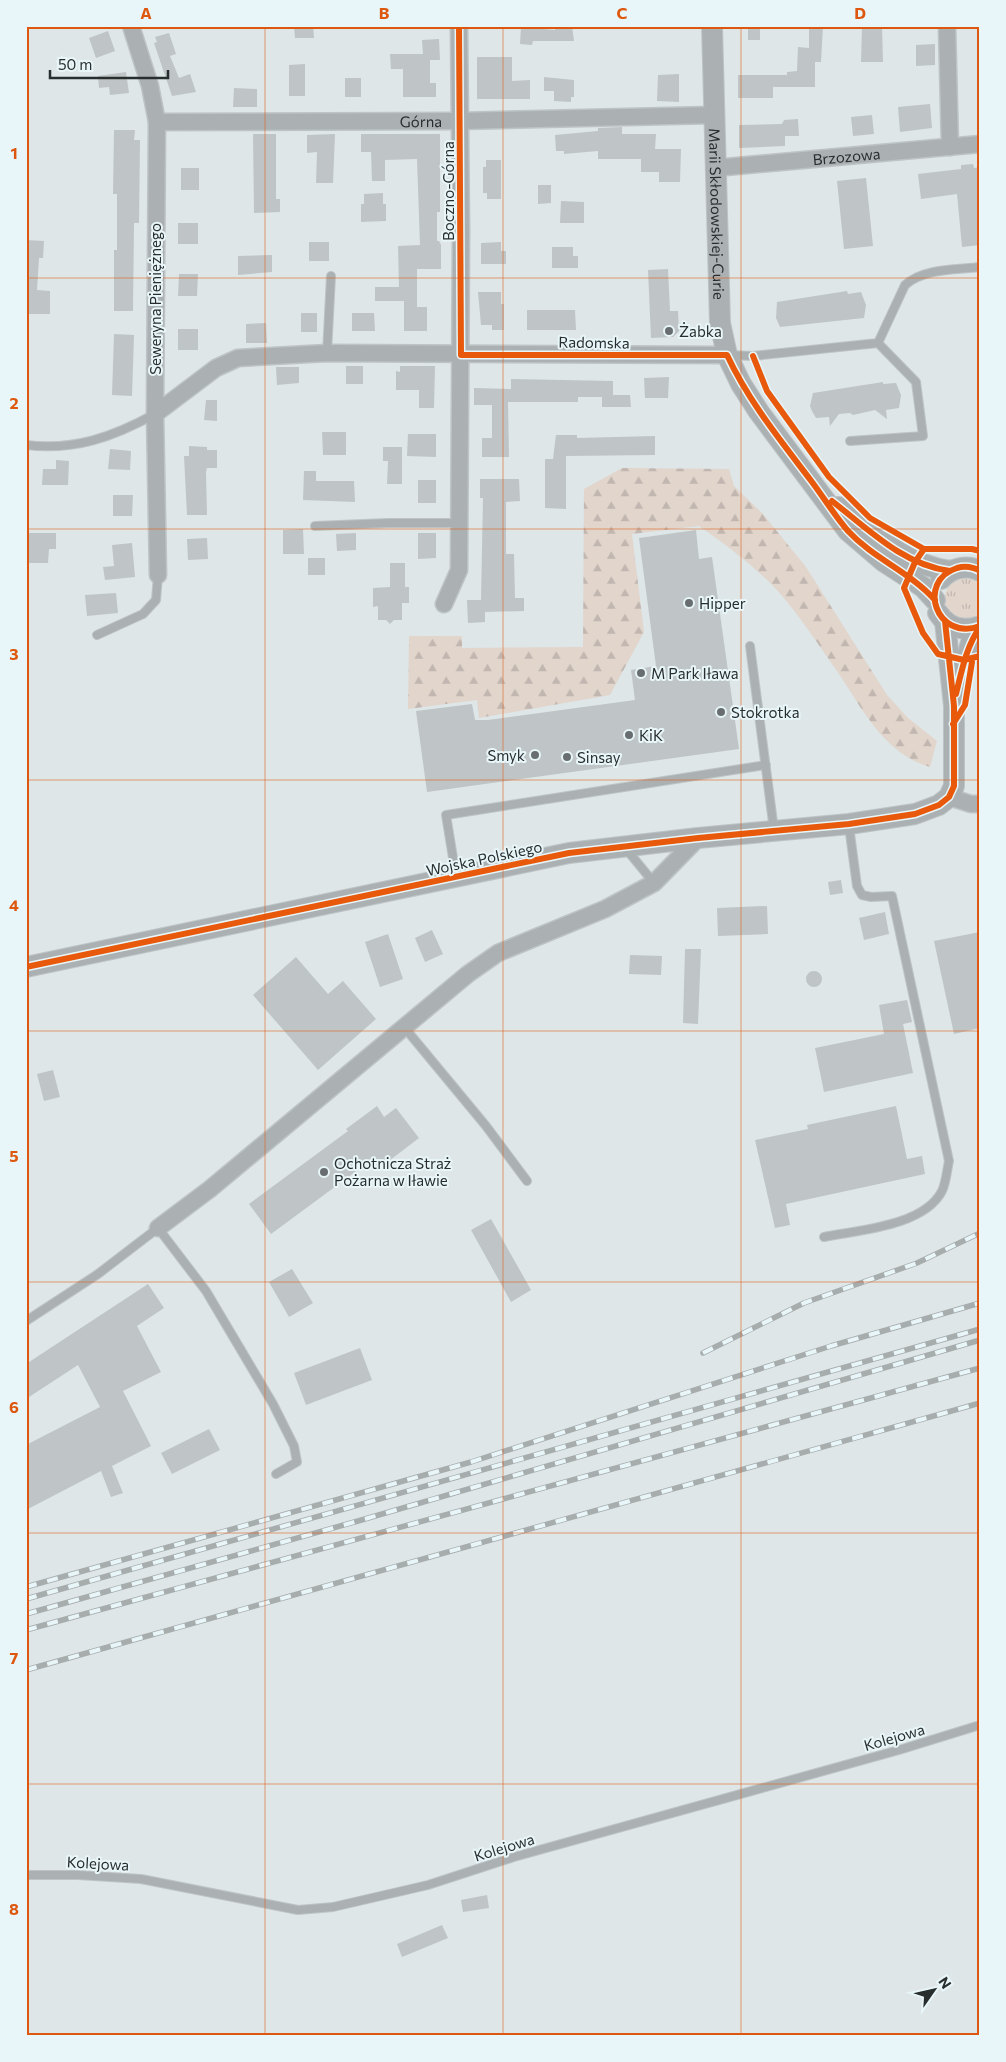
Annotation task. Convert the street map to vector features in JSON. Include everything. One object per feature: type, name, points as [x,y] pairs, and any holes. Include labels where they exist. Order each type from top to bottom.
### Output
[{"type":"street","name":"Seweryna Pieniężnego","points":[[131,26],[150,86],[157,122],[155,414],[158,575]]},
{"type":"street","name":"Boczno-Górna","points":[[444,604],[459,570],[461,355],[459,26]]},
{"type":"street","name":"Marii Skłodowskiej-Curie","points":[[712,26],[720,323],[726,355],[740,384],[759,412],[848,531],[883,561],[923,587],[934,600],[939,615],[945,621]]},
{"type":"street","points":[[947,26],[950,147]]},
{"type":"street","name":"Górna","points":[[157,122],[460,121],[713,115]]},
{"type":"street","name":"Brzozowa","points":[[715,168],[980,144]]},
{"type":"street","name":"Radomska","points":[[155,414],[216,368],[238,358],[327,353],[726,355]]},
{"type":"street","name":"Marii Skłodowskiej-Curie","points":[[819,491],[886,544],[915,562],[934,569],[950,571],[968,567],[980,571]]},
{"type":"street","points":[[934,600],[938,583],[950,571]]},
{"type":"street","points":[[945,621],[962,629],[980,626]]},
{"type":"street","points":[[945,621],[954,706],[954,786],[949,797],[971,804],[980,804]]},
{"type":"street","points":[[954,706],[964,660],[972,639],[980,626]]},
{"type":"street","name":"Wojska Polskiego","points":[[26,968],[568,853],[698,838],[849,824],[915,814],[940,805],[949,797]]},
{"type":"street","points":[[158,1228],[210,1189],[468,974],[498,953],[605,909],[654,883],[698,838]]},
{"type":"lane","points":[[878,343],[905,285],[913,278],[922,274],[980,267]]},
{"type":"lane","points":[[327,353],[331,276]]},
{"type":"lane","points":[[726,355],[753,356],[878,343]]},
{"type":"lane","points":[[850,441],[923,436],[916,382],[878,343]]},
{"type":"lane","points":[[26,446],[52,448],[80,445],[133,426],[155,414]]},
{"type":"lane","points":[[315,526],[460,523]]},
{"type":"lane","points":[[97,635],[143,614],[156,600],[158,575]]},
{"type":"lane","points":[[750,646],[774,831]]},
{"type":"lane","points":[[456,877],[446,815],[766,765]]},
{"type":"lane","points":[[824,1237],[901,1221],[928,1209],[942,1190],[949,1161],[892,896],[871,897],[862,895],[857,886],[849,824]]},
{"type":"lane","points":[[624,846],[654,883]]},
{"type":"lane","points":[[404,1027],[486,1126],[527,1181]]},
{"type":"lane","points":[[26,1321],[98,1274],[158,1228],[206,1291],[273,1404],[294,1446],[297,1462],[276,1474]]},
{"type":"lane","name":"Kolejowa","points":[[26,1875],[78,1875],[141,1879],[298,1910],[333,1907],[428,1885],[514,1857],[980,1725]]},
{"type":"green space","points":[[622,468],[729,469],[734,486],[762,513],[806,567],[887,695],[908,718],[937,741],[930,767],[914,761],[887,741],[865,714],[837,671],[783,597],[748,563],[699,526],[632,534],[644,632],[610,695],[479,718],[477,700],[408,709],[409,636],[462,636],[462,648],[583,647],[584,489]]},
{"type":"green space","points":[[964,578],[971,579],[980,584],[980,613],[970,619],[955,617],[945,605],[945,595],[948,587]]},
{"type":"building","points":[[294,26],[313,26],[314,38],[295,38]]},
{"type":"building","points":[[555,26],[572,26],[574,41],[533,41],[532,45],[520,44],[521,27],[555,30]]},
{"type":"building","points":[[748,26],[760,26],[760,40],[748,40]]},
{"type":"building","points":[[809,26],[823,26],[821,62],[815,62],[815,87],[773,87],[773,98],[738,98],[738,75],[787,75],[787,72],[797,71],[798,47],[809,48]]},
{"type":"building","points":[[862,26],[882,26],[883,62],[861,62]]},
{"type":"building","points":[[108,31],[115,51],[96,58],[89,38]]},
{"type":"building","points":[[169,33],[176,54],[170,56],[179,78],[190,74],[196,92],[172,96],[154,43],[157,42],[155,37]]},
{"type":"building","points":[[439,39],[440,60],[430,60],[430,83],[436,83],[436,97],[403,97],[403,69],[391,69],[390,54],[423,54],[422,40]]},
{"type":"building","points":[[935,44],[935,65],[916,66],[916,45]]},
{"type":"building","points":[[477,57],[512,57],[512,81],[530,80],[530,99],[477,99]]},
{"type":"building","points":[[305,64],[305,96],[289,96],[289,65]]},
{"type":"building","points":[[126,72],[129,93],[110,95],[109,87],[99,88],[98,76]]},
{"type":"building","points":[[679,74],[679,102],[657,101],[658,75]]},
{"type":"building","points":[[544,77],[574,80],[574,97],[571,97],[571,102],[554,101],[554,91],[544,91]]},
{"type":"building","points":[[345,78],[361,78],[361,97],[345,97]]},
{"type":"building","points":[[234,88],[257,89],[257,107],[233,107]]},
{"type":"building","points":[[930,104],[932,128],[900,132],[898,107]]},
{"type":"building","points":[[872,115],[874,134],[853,136],[851,117]]},
{"type":"building","points":[[798,119],[799,136],[785,136],[785,146],[739,148],[739,125],[782,124],[784,120]]},
{"type":"building","points":[[622,127],[622,134],[656,134],[655,149],[681,149],[680,182],[659,182],[659,172],[641,172],[641,159],[598,159],[598,151],[564,154],[564,151],[556,151],[555,135],[598,131],[598,128]]},
{"type":"building","points":[[114,130],[135,130],[134,140],[140,140],[139,223],[134,223],[133,311],[114,311],[114,250],[117,250],[117,194],[113,194]]},
{"type":"building","points":[[253,134],[276,134],[276,199],[280,199],[280,212],[254,213]]},
{"type":"building","points":[[335,134],[333,183],[316,183],[317,152],[307,153],[307,135]]},
{"type":"building","points":[[361,134],[440,134],[440,212],[437,212],[437,241],[441,245],[441,269],[417,269],[417,307],[427,307],[427,331],[404,331],[404,301],[375,301],[375,287],[399,287],[398,246],[420,245],[417,159],[385,160],[385,181],[372,181],[371,152],[361,152]]},
{"type":"building","points":[[486,160],[501,160],[501,199],[487,199],[487,193],[483,193],[483,167],[486,167]]},
{"type":"building","points":[[973,164],[974,168],[980,167],[980,245],[962,247],[957,194],[921,199],[918,174],[961,169],[961,165]]},
{"type":"building","points":[[181,168],[199,168],[199,190],[181,190]]},
{"type":"building","points":[[866,178],[873,246],[844,249],[837,181]]},
{"type":"building","points":[[538,185],[551,185],[551,203],[538,204]]},
{"type":"building","points":[[383,193],[383,204],[386,204],[386,221],[361,222],[361,204],[364,204],[364,194]]},
{"type":"building","points":[[561,201],[584,202],[584,223],[560,223]]},
{"type":"building","points":[[178,223],[198,223],[198,244],[178,244]]},
{"type":"building","points":[[26,240],[44,241],[43,258],[39,258],[37,290],[50,291],[50,314],[26,314]]},
{"type":"building","points":[[309,242],[329,242],[329,261],[309,261]]},
{"type":"building","points":[[501,242],[501,251],[506,251],[506,264],[481,264],[481,243]]},
{"type":"building","points":[[552,247],[573,247],[573,256],[578,256],[578,268],[552,268]]},
{"type":"building","points":[[272,255],[272,272],[238,275],[238,256]]},
{"type":"building","points":[[668,269],[670,311],[678,311],[679,331],[673,337],[651,338],[648,270]]},
{"type":"building","points":[[179,274],[198,274],[197,296],[178,296]]},
{"type":"building","points":[[847,291],[848,294],[861,292],[866,305],[864,318],[780,327],[776,318],[777,302]]},
{"type":"building","points":[[478,292],[501,292],[501,304],[504,304],[504,330],[492,330],[492,325],[481,325]]},
{"type":"building","points":[[527,310],[575,310],[576,330],[527,330]]},
{"type":"building","points":[[301,313],[317,313],[317,332],[301,332]]},
{"type":"building","points":[[352,313],[374,313],[375,331],[352,331]]},
{"type":"building","points":[[266,323],[267,343],[246,343],[246,324]]},
{"type":"building","points":[[178,329],[198,329],[198,350],[178,350]]},
{"type":"building","points":[[114,334],[134,335],[132,396],[112,395]]},
{"type":"building","points":[[346,366],[363,366],[363,384],[346,384]]},
{"type":"building","points":[[400,366],[435,366],[434,408],[419,408],[419,390],[396,390],[396,371],[400,372]]},
{"type":"building","points":[[276,367],[299,367],[299,383],[277,385]]},
{"type":"building","points":[[669,377],[668,398],[645,398],[644,378]]},
{"type":"building","points":[[511,379],[613,381],[613,395],[630,395],[631,407],[602,407],[602,397],[578,397],[578,402],[508,402],[509,457],[482,457],[482,438],[492,438],[492,405],[474,405],[474,388],[511,389]]},
{"type":"building","points":[[883,382],[883,384],[896,383],[901,395],[899,408],[886,410],[887,419],[875,410],[853,415],[850,413],[839,414],[830,426],[829,417],[816,418],[810,406],[813,393]]},
{"type":"building","points":[[206,400],[217,400],[217,421],[204,420]]},
{"type":"building","points":[[322,432],[346,432],[346,455],[323,455]]},
{"type":"building","points":[[408,434],[436,434],[436,457],[407,456]]},
{"type":"building","points":[[556,435],[577,435],[577,438],[655,436],[655,455],[566,456],[566,509],[545,508],[545,459],[553,459]]},
{"type":"building","points":[[189,446],[207,447],[207,450],[217,450],[217,468],[207,468],[206,472],[207,515],[187,515],[184,456],[189,456]]},
{"type":"building","points":[[383,447],[402,447],[402,484],[387,484],[388,461],[383,461]]},
{"type":"building","points":[[110,449],[131,451],[130,470],[108,469]]},
{"type":"building","points":[[56,460],[69,461],[68,485],[42,485],[43,469],[56,469]]},
{"type":"building","points":[[304,471],[316,471],[316,481],[354,481],[355,502],[303,500]]},
{"type":"building","points":[[480,479],[519,479],[520,501],[506,502],[506,554],[514,554],[515,598],[524,598],[524,611],[485,612],[485,622],[468,623],[467,600],[481,600],[483,498],[480,498]]},
{"type":"building","points":[[418,480],[436,480],[436,503],[418,503]]},
{"type":"building","points":[[113,495],[133,495],[132,516],[113,516]]},
{"type":"building","points":[[303,529],[304,554],[283,554],[283,530]]},
{"type":"building","points":[[696,530],[699,559],[712,557],[739,749],[427,792],[416,711],[472,704],[475,720],[488,720],[635,700],[631,670],[656,666],[639,538]]},
{"type":"building","points":[[28,533],[56,533],[56,549],[49,549],[48,563],[28,563]]},
{"type":"building","points":[[356,533],[356,550],[337,551],[336,534]]},
{"type":"building","points":[[418,533],[436,533],[436,558],[418,559]]},
{"type":"building","points":[[207,538],[208,559],[188,560],[187,539]]},
{"type":"building","points":[[132,543],[135,577],[105,580],[103,567],[114,566],[112,545]]},
{"type":"building","points":[[308,558],[325,558],[325,575],[308,575]]},
{"type":"building","points":[[390,563],[405,563],[405,587],[409,587],[409,603],[402,603],[402,620],[394,620],[390,624],[386,620],[378,620],[378,606],[373,607],[373,588],[390,587]]},
{"type":"building","points":[[116,593],[118,613],[87,616],[85,595]]},
{"type":"building","points":[[841,880],[843,893],[830,895],[828,882]]},
{"type":"building","points":[[767,906],[768,934],[718,936],[717,908]]},
{"type":"building","points":[[885,912],[889,934],[864,940],[859,918]]},
{"type":"building","points":[[432,930],[443,954],[425,962],[415,938]]},
{"type":"building","points":[[980,932],[980,1028],[954,1034],[934,941]]},
{"type":"building","points":[[388,934],[403,979],[380,987],[365,942]]},
{"type":"building","points":[[685,949],[701,949],[698,1024],[683,1023]]},
{"type":"building","points":[[630,955],[662,956],[661,975],[629,974]]},
{"type":"building","points":[[296,957],[328,994],[343,981],[376,1019],[318,1070],[253,995]]},
{"type":"building","points":[[811,971],[817,971],[822,976],[820,985],[811,987],[806,982],[806,976]]},
{"type":"building","points":[[907,1000],[912,1022],[903,1024],[913,1073],[824,1092],[815,1048],[884,1034],[879,1005]]},
{"type":"building","points":[[53,1070],[60,1097],[44,1101],[37,1074]]},
{"type":"building","points":[[377,1106],[384,1117],[396,1108],[419,1138],[377,1170],[370,1161],[271,1234],[249,1204],[348,1131],[346,1129]]},
{"type":"building","points":[[896,1106],[907,1159],[922,1156],[925,1174],[786,1204],[790,1225],[775,1228],[755,1140],[808,1129],[807,1125]]},
{"type":"building","points":[[491,1219],[531,1290],[511,1302],[471,1230]]},
{"type":"building","points":[[292,1269],[313,1303],[289,1317],[269,1282]]},
{"type":"building","points":[[148,1284],[164,1308],[137,1326],[161,1372],[123,1391],[151,1446],[112,1466],[123,1493],[111,1497],[101,1471],[26,1510],[26,1445],[100,1407],[78,1365],[26,1399],[26,1364]]},
{"type":"building","points":[[360,1348],[372,1380],[306,1405],[294,1373]]},
{"type":"building","points":[[209,1429],[220,1450],[172,1474],[161,1453]]},
{"type":"building","points":[[487,1895],[489,1908],[463,1912],[461,1900]]},
{"type":"building","points":[[442,1925],[448,1938],[402,1957],[397,1944]]},
{"type":"railway","points":[[703,1353],[804,1303],[917,1263],[980,1233]]},
{"type":"railway","points":[[26,1587],[471,1462],[831,1346],[980,1303]]},
{"type":"railway","points":[[26,1599],[980,1329]]},
{"type":"railway","points":[[26,1614],[358,1521],[980,1340]]},
{"type":"railway","points":[[26,1630],[980,1368]]},
{"type":"railway","points":[[26,1670],[980,1403]]},
{"type":"cycle path","points":[[459,26],[461,355],[727,355],[745,389],[766,421],[848,531],[869,550],[915,581],[935,600]]},
{"type":"cycle path","points":[[753,356],[767,391],[829,477],[870,518],[924,549]]},
{"type":"cycle path","points":[[832,501],[873,534],[902,554],[933,567],[950,571]]},
{"type":"cycle path","points":[[980,551],[972,549],[924,549],[915,562],[904,588],[923,633],[938,654],[964,660],[980,656]]},
{"type":"cycle path","points":[[980,571],[963,567],[944,575],[937,585],[935,596],[937,608],[943,618],[952,626],[965,629],[980,626]]},
{"type":"cycle path","points":[[26,967],[569,853],[698,838],[849,824],[915,814],[939,805],[949,797],[954,786],[954,706],[945,621]]},
{"type":"cycle path","points":[[956,694],[968,651],[980,627]]},
{"type":"cycle path","points":[[953,724],[965,705],[972,662]]},
{"type":"place","name":"Żabka","points":[[669,331]]},
{"type":"place","name":"Hipper","points":[[689,603]]},
{"type":"place","name":"M Park Iława","points":[[641,673]]},
{"type":"place","name":"Stokrotka","points":[[721,712]]},
{"type":"place","name":"KiK","points":[[629,735]]},
{"type":"place","name":"Smyk","points":[[535,755]]},
{"type":"place","name":"Sinsay","points":[[567,757]]},
{"type":"place","name":"Ochotnicza Straż Pożarna w Iławie","points":[[324,1172]]}]
